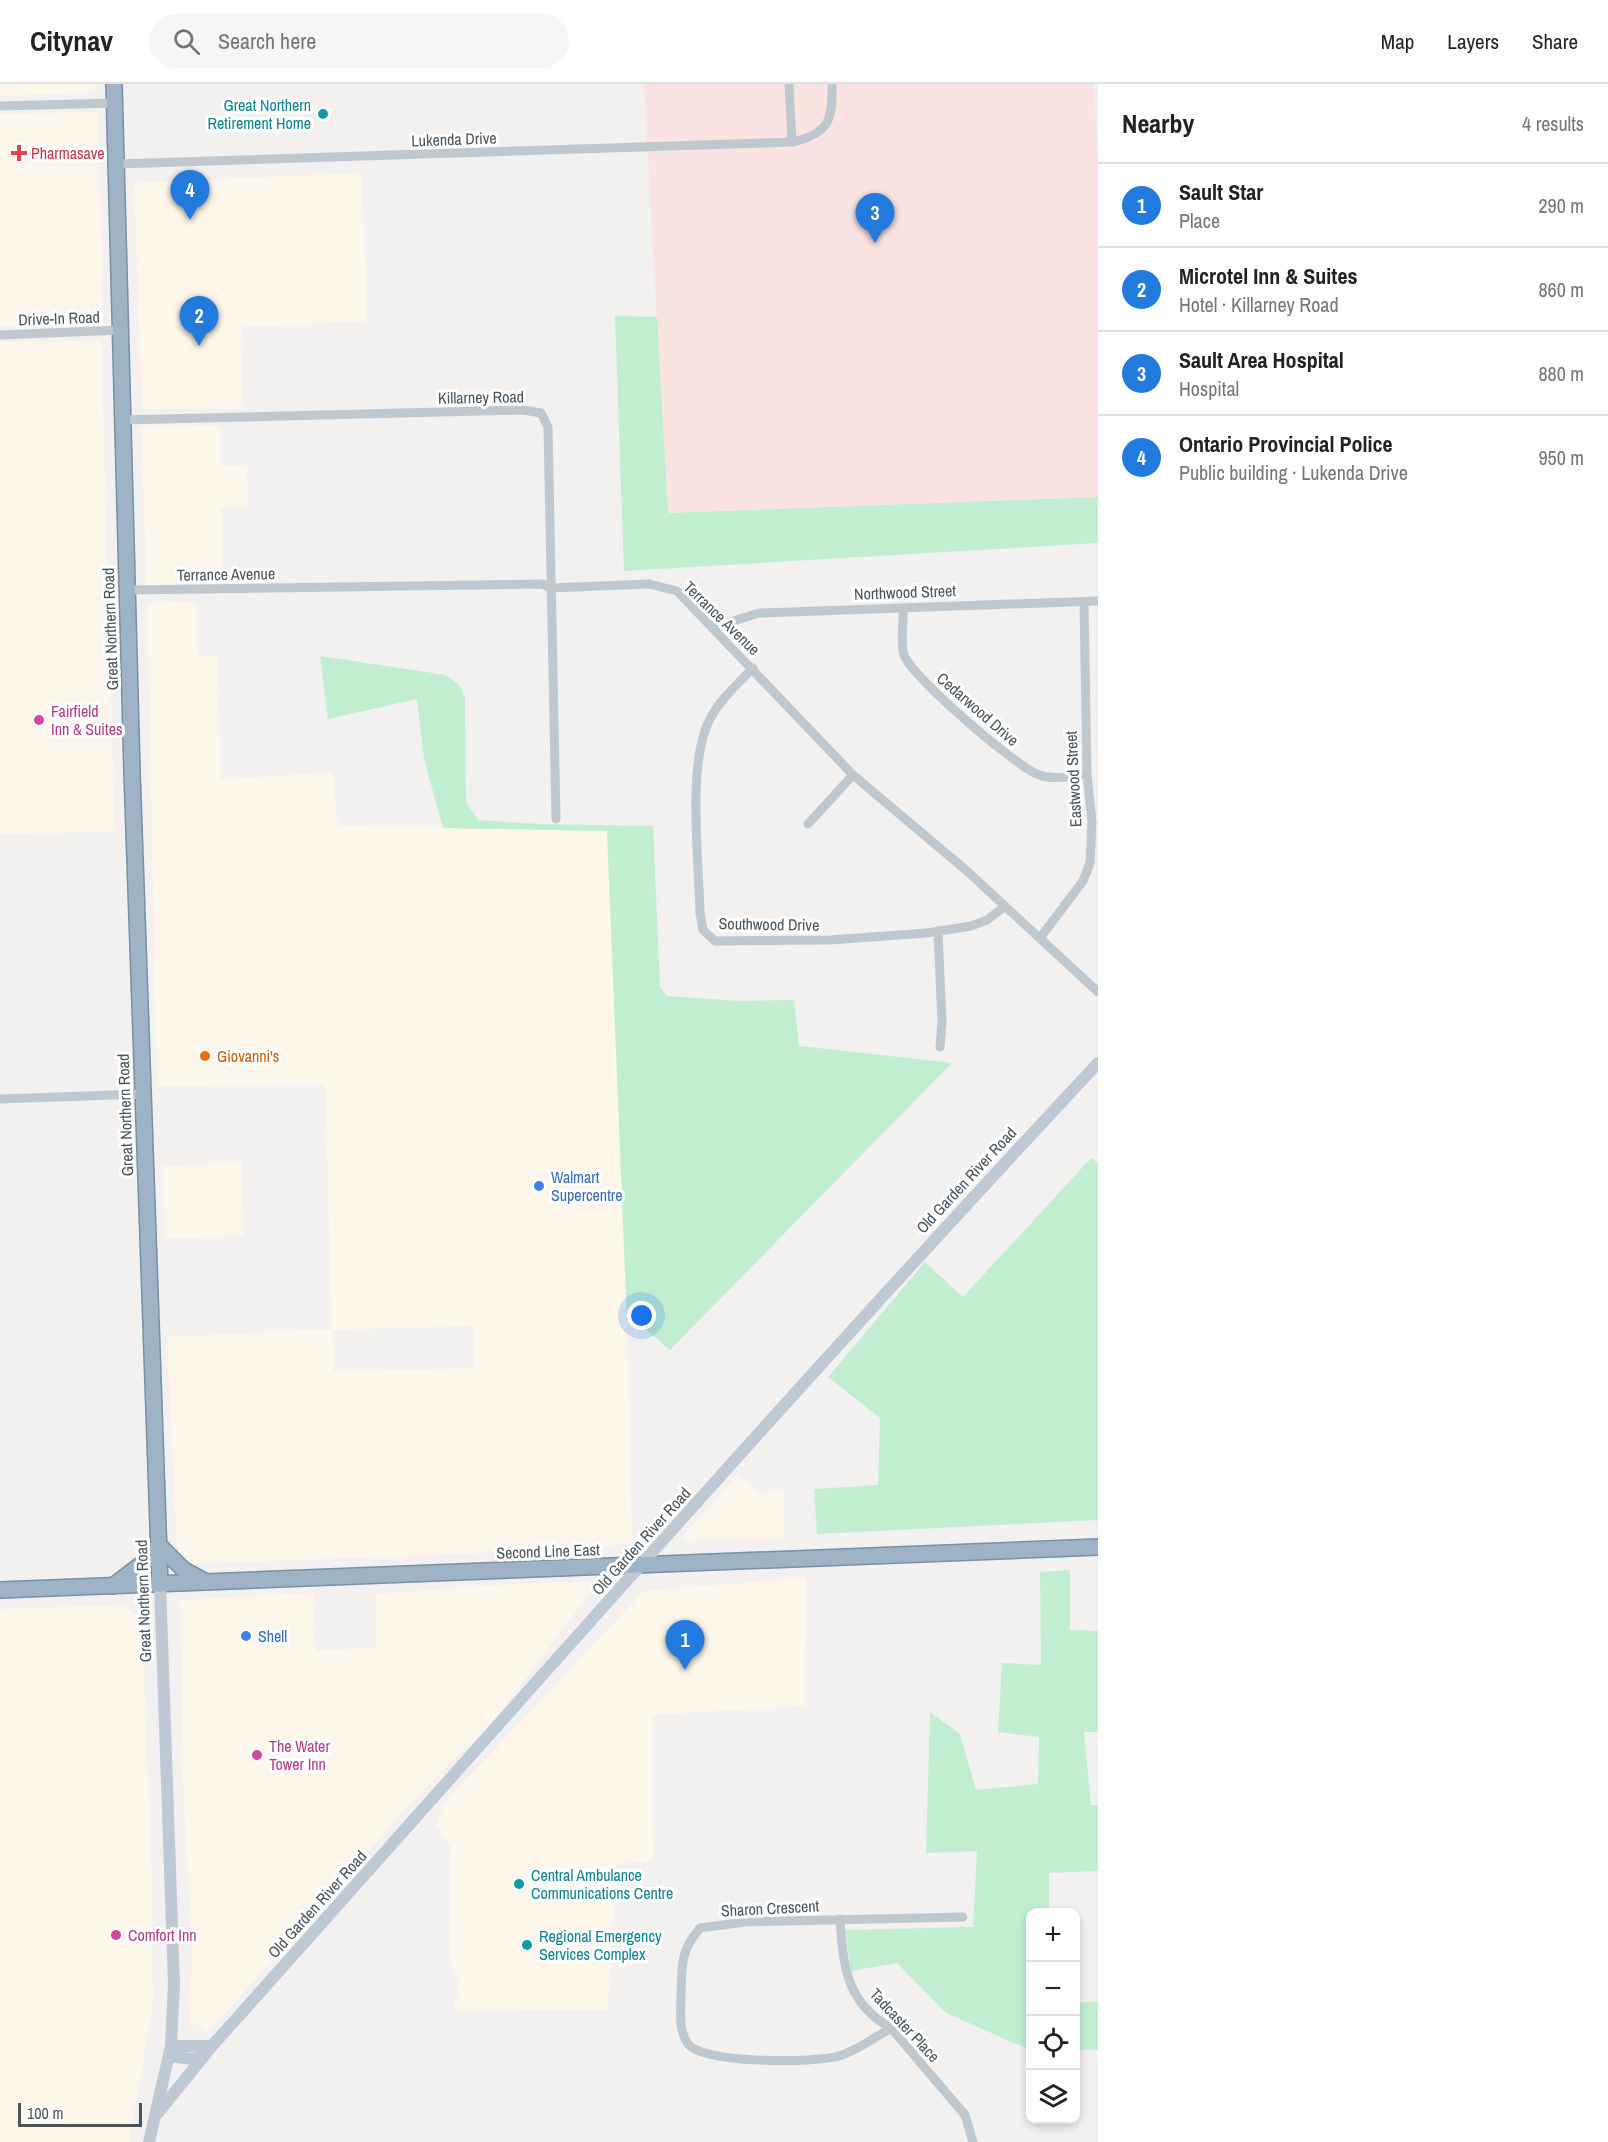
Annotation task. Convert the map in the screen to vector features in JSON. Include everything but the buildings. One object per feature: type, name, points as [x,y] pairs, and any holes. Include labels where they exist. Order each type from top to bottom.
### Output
[{"type":"highway","name":"Great Northern Road","points":[[114,84],[142,1094],[160,1584]]},
{"type":"highway","points":[[113,1586],[147,1560],[159,1545],[184,1570],[207,1582]]},
{"type":"highway","name":"Second Line East","points":[[0,1590],[1098,1547]]},
{"type":"main road","name":"Old Garden River Road","points":[[158,2114],[212,2046],[641,1565],[965,1205],[1098,1063]]},
{"type":"main road","name":"Great Northern Road","points":[[149,2142],[158,2114],[170,2051],[174,1983],[160,1584]]},
{"type":"main road","points":[[170,2051],[212,2046]]},
{"type":"main road","points":[[170,2051],[192,2059],[203,2057]]},
{"type":"street","points":[[789,84],[792,142]]},
{"type":"street","name":"Lukenda Drive","points":[[118,164],[792,142],[809,138],[826,125],[832,107],[832,84]]},
{"type":"street","points":[[0,106],[115,103]]},
{"type":"street","name":"Drive-In Road","points":[[0,335],[120,330]]},
{"type":"street","name":"Killarney Road","points":[[122,420],[524,410],[541,413],[548,427],[556,819]]},
{"type":"street","name":"Terrance Avenue","points":[[127,590],[543,584],[550,588],[649,584],[677,591],[714,627],[853,775],[967,871],[1098,992]]},
{"type":"street","name":"Northwood Street","points":[[714,627],[759,614],[1016,602],[1098,601]]},
{"type":"street","name":"Eastwood Street","points":[[1040,938],[1083,881],[1090,863],[1092,822],[1087,774],[1084,602]]},
{"type":"street","name":"Cedarwood Drive","points":[[903,608],[904,655],[922,680],[1019,764],[1038,775],[1056,778],[1087,774]]},
{"type":"street","name":"Southwood Drive","points":[[753,668],[718,704],[708,723],[696,767],[700,913],[703,930],[715,941],[830,940],[938,931],[987,920],[1004,907]]},
{"type":"street","points":[[808,824],[853,775]]},
{"type":"street","points":[[938,931],[942,1022],[940,1047]]},
{"type":"street","points":[[0,1100],[142,1094]]},
{"type":"street","name":"Sharon Crescent","points":[[891,2028],[858,2048],[838,2056],[813,2060],[732,2059],[706,2055],[689,2045],[681,2028],[682,1964],[686,1944],[700,1928],[745,1922],[963,1917]]},
{"type":"street","name":"Tadcaster Place","points":[[840,1919],[842,1955],[851,1990],[881,2023],[891,2028],[965,2115],[973,2142]]},
{"type":"shaded area","points":[[0,84],[95,84],[95,92],[0,96]]},
{"type":"shaded area","points":[[644,84],[1094,84],[1098,159],[1098,497],[667,513]]},
{"type":"shaded area","points":[[98,112],[103,325],[0,326],[0,114]]},
{"type":"shaded area","points":[[362,173],[367,321],[241,327],[243,409],[142,409],[134,183]]},
{"type":"shaded area","points":[[101,341],[115,832],[0,834],[0,342]]},
{"type":"shaded area","points":[[220,426],[221,466],[247,467],[248,507],[221,508],[223,584],[147,585],[141,428]]},
{"type":"shaded area","points":[[196,602],[197,655],[218,657],[221,780],[332,772],[338,826],[607,831],[627,1321],[632,1544],[481,1553],[192,1564],[177,1552],[167,1337],[332,1329],[325,1084],[157,1086],[147,603]],"holes":[[[473,1326],[474,1368],[334,1372],[332,1330]]]},
{"type":"shaded area","points":[[242,1163],[244,1235],[165,1239],[163,1166]]},
{"type":"shaded area","points":[[738,1475],[759,1493],[784,1491],[785,1539],[680,1540]]},
{"type":"shaded area","points":[[806,1578],[804,1706],[652,1715],[653,1861],[616,1864],[608,2010],[454,2009],[460,1981],[450,1961],[451,1847],[436,1824],[444,1803],[644,1591]]},
{"type":"shaded area","points":[[598,1582],[494,1720],[412,1801],[230,2008],[207,2032],[190,2020],[192,1942],[183,1784],[180,1600],[313,1593],[316,1651],[376,1647],[375,1594],[528,1583]]},
{"type":"shaded area","points":[[124,1605],[142,1620],[152,1881],[153,2003],[130,2142],[0,2142],[0,1609]]},
{"type":"green space","points":[[615,316],[657,317],[668,513],[1098,497],[1098,543],[624,571]]},
{"type":"green space","points":[[320,656],[446,675],[460,686],[465,698],[466,802],[478,820],[538,824],[653,826],[660,987],[667,996],[740,1001],[794,1000],[799,1046],[952,1063],[670,1350],[632,1318],[627,1321],[607,831],[443,828],[424,759],[417,699],[328,719]]},
{"type":"green space","points":[[1091,1158],[1098,1163],[1098,1520],[817,1534],[814,1489],[878,1485],[880,1418],[828,1377],[925,1262],[963,1297]]},
{"type":"green space","points":[[1070,1570],[1070,1630],[1098,1631],[1098,1732],[1084,1732],[1091,1805],[1098,1805],[1098,1871],[1049,1873],[1049,1908],[1026,1908],[1026,2048],[946,2013],[897,1963],[851,1971],[845,1930],[973,1927],[977,1851],[926,1853],[930,1712],[960,1734],[976,1790],[1038,1784],[1039,1737],[998,1732],[1002,1663],[1041,1665],[1040,1572]]},
{"type":"green space","points":[[1098,2001],[1098,2050],[1080,2050],[1080,2003]]},
{"type":"place","name":"Great Northern Retirement Home","points":[[323,114]]},
{"type":"place","name":"Pharmasave","points":[[19,153]]},
{"type":"place","name":"Ontario Provincial Police","points":[[190,220]]},
{"type":"place","name":"Sault Area Hospital","points":[[875,243]]},
{"type":"place","name":"Microtel Inn & Suites","points":[[199,346]]},
{"type":"place","name":"Fairfield Inn & Suites","points":[[39,720]]},
{"type":"place","name":"Giovanni's","points":[[205,1056]]},
{"type":"place","name":"Walmart Supercentre","points":[[539,1186]]},
{"type":"place","name":"Shell","points":[[246,1636]]},
{"type":"place","name":"Sault Star","points":[[685,1670]]},
{"type":"place","name":"The Water Tower Inn","points":[[257,1755]]},
{"type":"place","name":"Central Ambulance Communications Centre","points":[[519,1884]]},
{"type":"place","name":"Comfort Inn","points":[[116,1935]]},
{"type":"place","name":"Regional Emergency Services Complex","points":[[527,1945]]}]
